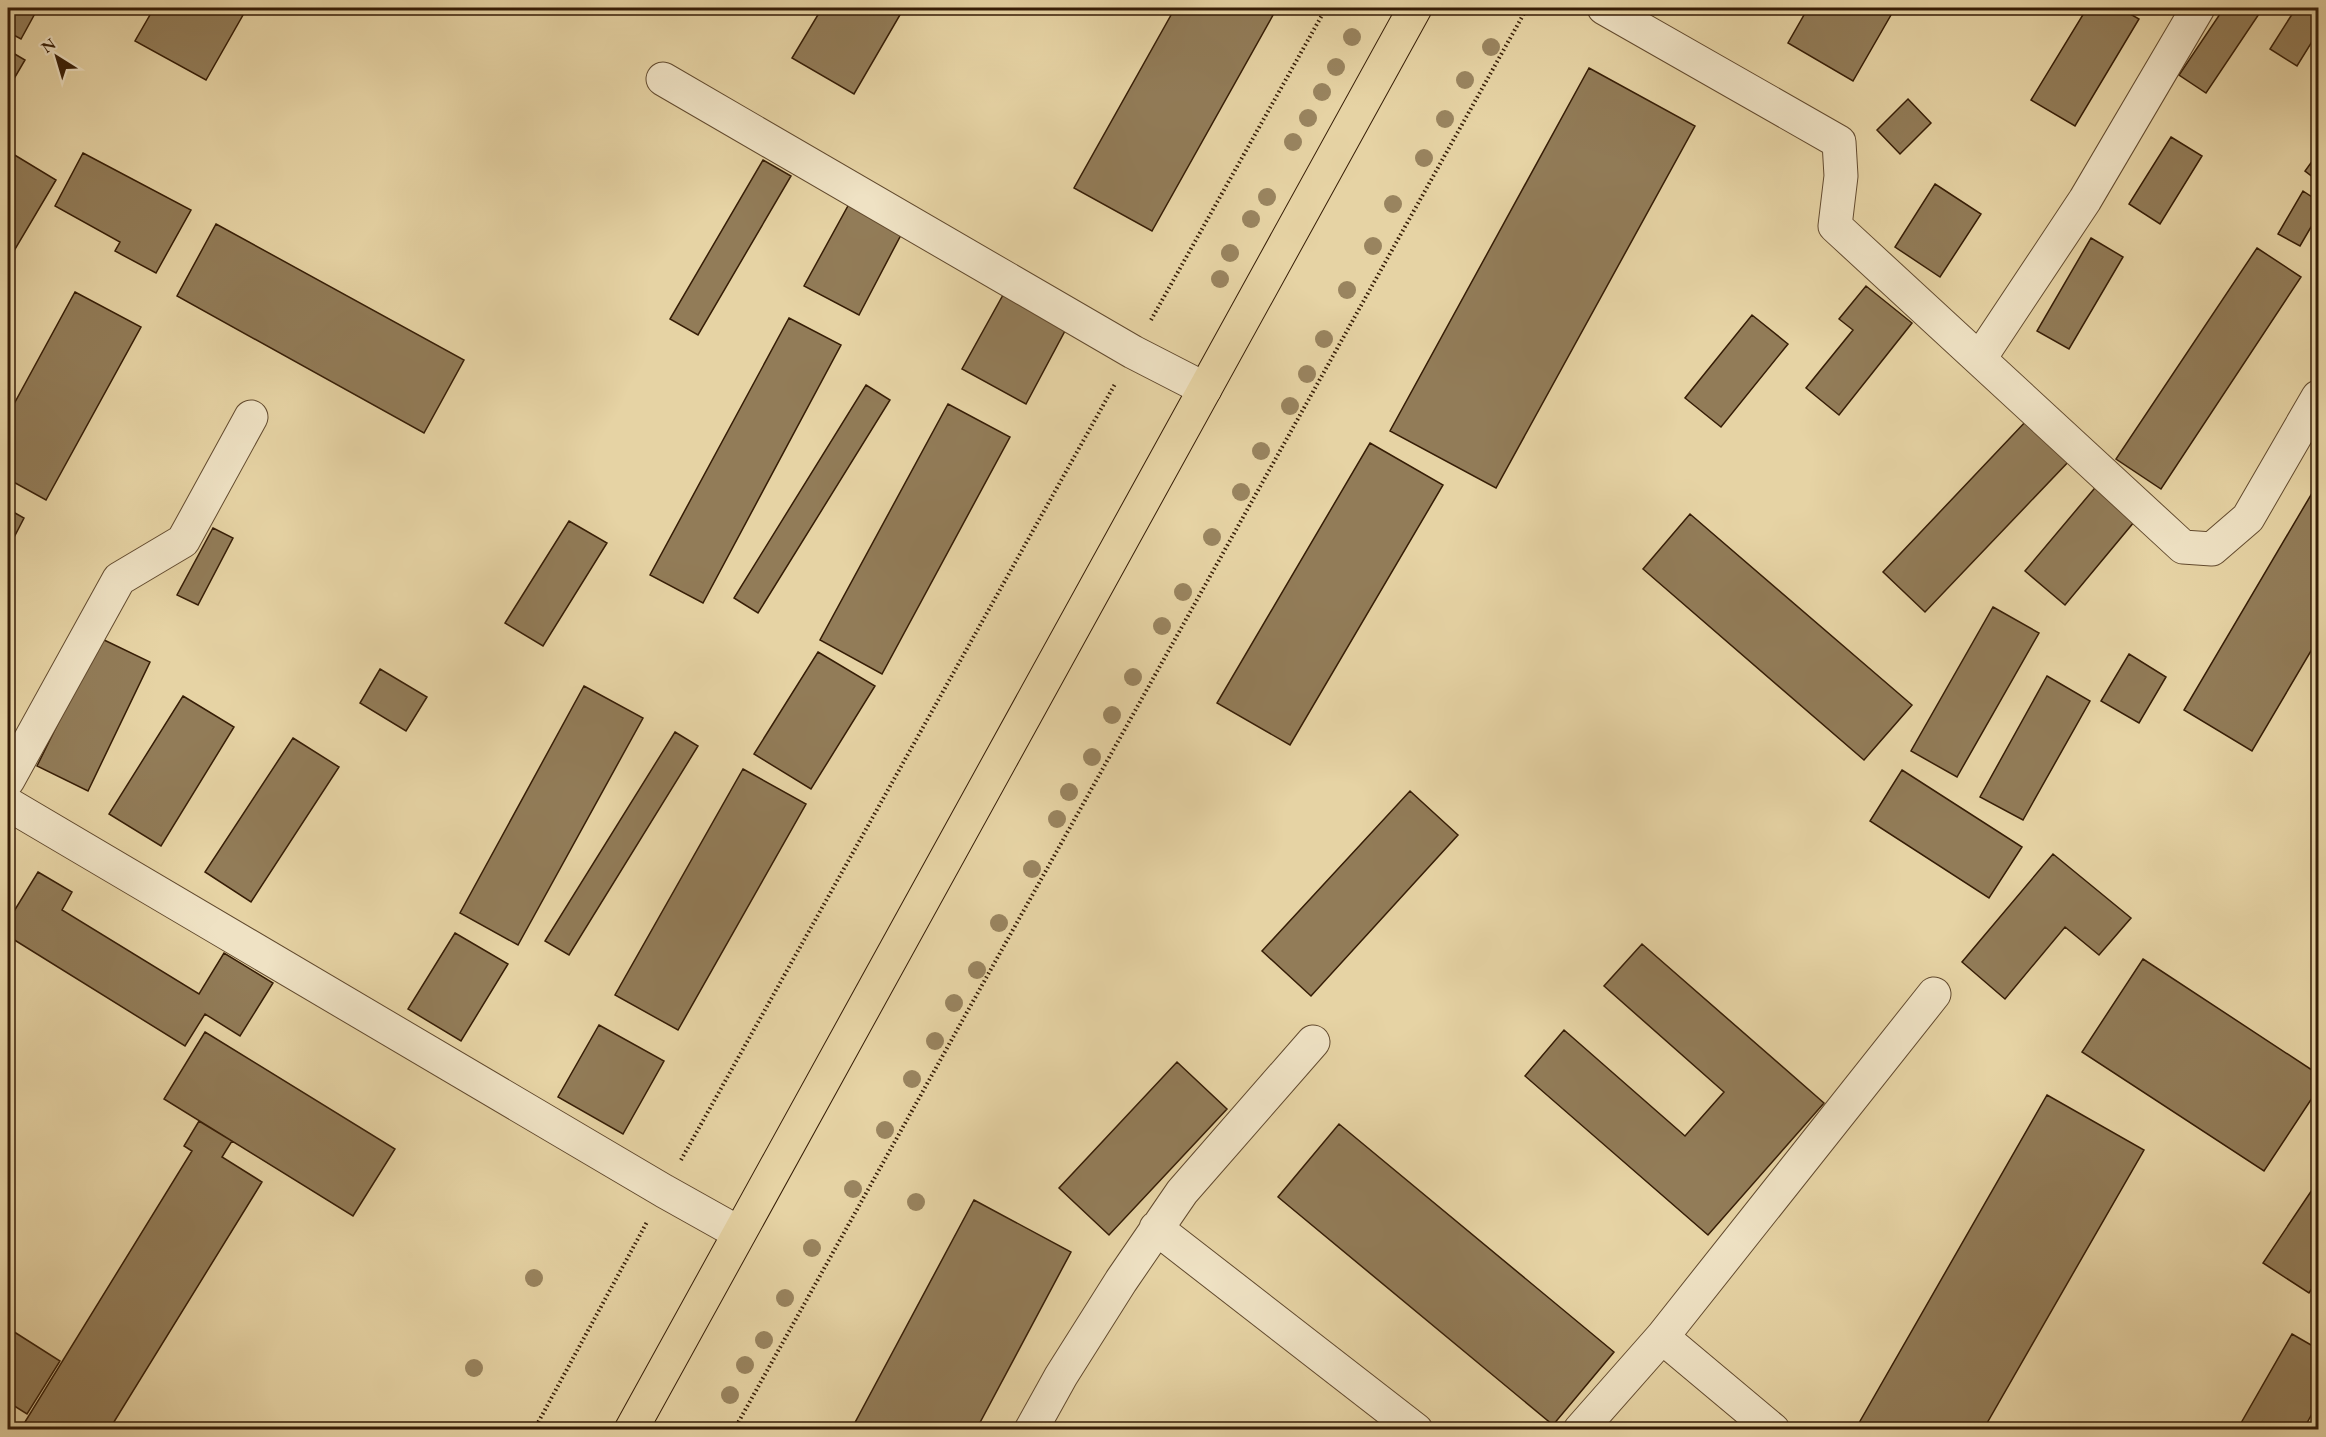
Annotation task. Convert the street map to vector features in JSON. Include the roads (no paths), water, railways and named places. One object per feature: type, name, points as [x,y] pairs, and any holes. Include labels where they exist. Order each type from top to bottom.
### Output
[{"type":"main road","points":[[631,1430],[1415,8]]},
{"type":"street","points":[[1604,8],[1839,142],[1840,176],[1835,225],[2183,547],[2212,549],[2248,518],[2319,397]]},
{"type":"street","points":[[1980,358],[2085,201],[2198,8]]},
{"type":"street","points":[[663,79],[1133,352],[1205,389]]},
{"type":"street","points":[[8,780],[120,579],[183,541],[251,417]]},
{"type":"street","points":[[8,804],[664,1191],[740,1233]]},
{"type":"street","points":[[1580,1430],[1662,1337],[1934,994]]},
{"type":"street","points":[[1031,1430],[1061,1376],[1156,1228],[1182,1192],[1312,1042]]},
{"type":"street","points":[[1156,1228],[1416,1430]]},
{"type":"street","points":[[1662,1337],[1773,1430]]}]
